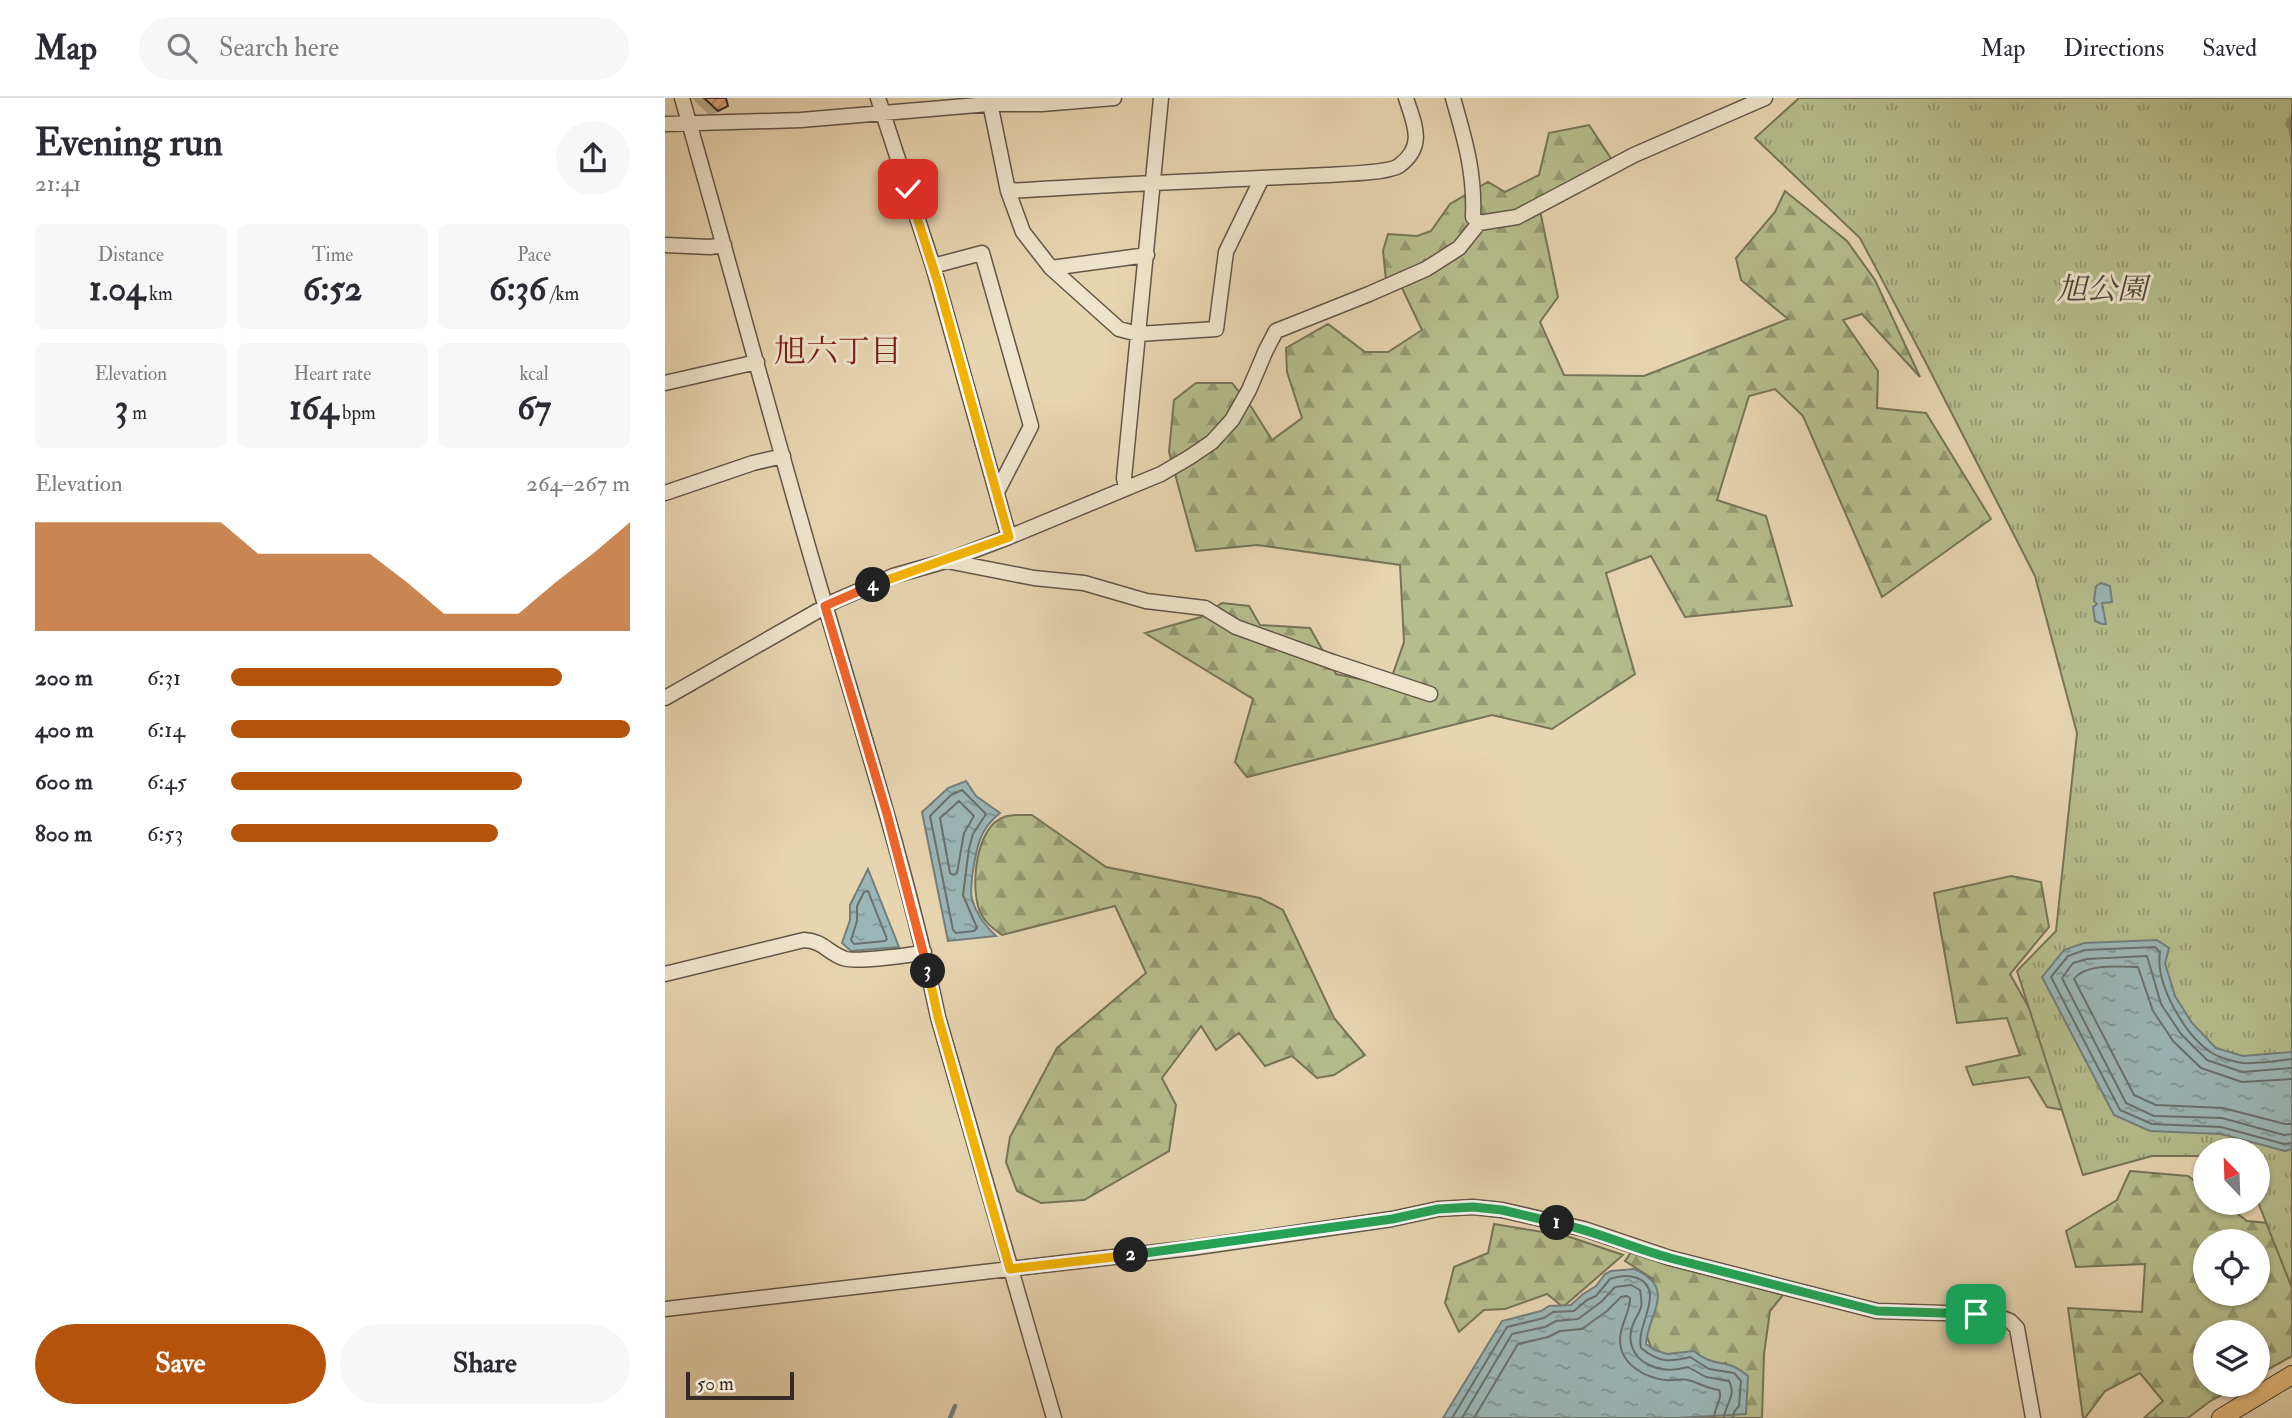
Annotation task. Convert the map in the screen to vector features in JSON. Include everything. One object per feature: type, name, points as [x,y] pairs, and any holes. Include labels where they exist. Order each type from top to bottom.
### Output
[{"type":"main road","points":[[2221,1418],[2292,1375]]},
{"type":"street","points":[[682,98],[825,606],[887,814],[938,1017],[1053,1418]]},
{"type":"street","points":[[665,124],[801,120],[880,105],[1114,98]]},
{"type":"street","points":[[1126,487],[1124,478],[1161,98]]},
{"type":"street","points":[[1008,191],[1153,181],[1358,173],[1398,168],[1414,152],[1417,134],[1406,98]]},
{"type":"street","points":[[1453,98],[1474,183],[1473,217],[1479,223]]},
{"type":"street","points":[[665,698],[825,606],[894,576],[946,561],[1009,537],[1161,474],[1212,442],[1232,420],[1276,331],[1369,295],[1426,269],[1459,248],[1479,223],[1517,217],[1634,155],[1765,98]]},
{"type":"street","points":[[989,101],[1008,191],[1023,232],[1051,268],[1119,330],[1138,334],[1216,329],[1226,252],[1262,178]]},
{"type":"street","points":[[880,105],[933,266],[1009,537]]},
{"type":"street","points":[[665,245],[710,247],[724,244]]},
{"type":"street","points":[[933,266],[982,253],[1031,426],[996,492]]},
{"type":"street","points":[[1051,268],[1147,255]]},
{"type":"street","points":[[665,383],[757,362]]},
{"type":"street","points":[[665,494],[753,463],[783,456]]},
{"type":"street","points":[[946,561],[1034,578],[1084,583],[1146,601],[1205,608],[1236,627],[1430,694]]},
{"type":"street","points":[[665,974],[804,940],[816,941],[842,958],[854,961],[912,955],[923,949]]},
{"type":"street","points":[[665,1308],[1191,1248],[1392,1219],[1438,1209],[1473,1207],[1502,1210],[1584,1229],[1657,1255],[1877,1311],[1997,1316],[2010,1321],[2017,1328],[2033,1418]]},
{"type":"green space","name":"旭公園","points":[[1799,98],[2292,98],[2292,1288],[2263,1215],[2270,1215],[2270,1138],[2193,1138],[2193,1156],[2152,1156],[2083,1175],[2017,971],[2056,931],[2077,733],[2035,576],[1860,238],[1755,138]]},
{"type":"green space","points":[[1589,125],[1612,160],[1538,201],[1558,297],[1540,322],[1564,375],[1644,376],[1788,319],[1741,280],[1736,258],[1775,212],[1785,191],[1847,241],[1875,280],[1920,377],[1862,314],[1843,320],[1878,371],[1877,408],[1926,413],[1991,519],[1882,597],[1803,416],[1775,389],[1749,396],[1717,500],[1766,516],[1792,606],[1685,617],[1651,556],[1606,573],[1635,674],[1552,729],[1492,715],[1247,777],[1235,762],[1253,699],[1145,633],[1201,617],[1222,603],[1249,606],[1260,625],[1310,628],[1336,674],[1389,685],[1404,642],[1400,565],[1257,545],[1196,551],[1169,452],[1174,400],[1196,383],[1232,383],[1272,440],[1302,418],[1287,372],[1286,348],[1328,324],[1365,352],[1388,352],[1422,330],[1401,286],[1386,280],[1383,251],[1388,234],[1417,236],[1431,231],[1450,204],[1488,182],[1505,192],[1539,175],[1549,133]]},
{"type":"green space","points":[[1032,815],[1106,867],[1260,898],[1283,910],[1334,1018],[1365,1055],[1334,1075],[1317,1078],[1292,1056],[1265,1066],[1239,1033],[1216,1050],[1201,1026],[1162,1078],[1176,1105],[1169,1151],[1084,1200],[1041,1203],[1017,1191],[1006,1162],[1010,1137],[1057,1048],[1146,973],[1115,906],[1002,935],[984,919],[975,888],[981,845],[994,823],[1004,817]]},
{"type":"green space","points":[[2011,876],[2041,882],[2049,927],[2010,974],[2075,1090],[2069,1111],[2047,1107],[2029,1077],[1973,1085],[1966,1067],[2020,1055],[2007,1018],[1957,1023],[1934,893]]},
{"type":"green space","points":[[2130,1171],[2188,1176],[2193,1180],[2193,1215],[2239,1215],[2247,1221],[2292,1225],[2292,1356],[2270,1368],[2270,1320],[2193,1320],[2193,1397],[2218,1397],[2188,1418],[2144,1418],[2163,1401],[2140,1373],[2105,1391],[2083,1418],[2068,1308],[2142,1312],[2145,1264],[2076,1267],[2066,1231],[2117,1200]]},
{"type":"green space","points":[[1494,1224],[1567,1236],[1623,1255],[1563,1307],[1547,1294],[1505,1309],[1484,1310],[1459,1332],[1445,1303],[1454,1267],[1488,1253]]},
{"type":"green space","points":[[1632,1251],[1783,1295],[1770,1311],[1764,1354],[1762,1418],[1681,1418],[1726,1411],[1726,1363],[1686,1373],[1655,1358],[1642,1323],[1653,1279],[1625,1261]]},
{"type":"water","points":[[2101,583],[2110,586],[2112,602],[2102,603],[2106,624],[2095,621],[2093,607],[2097,604],[2094,601],[2096,586]]},
{"type":"water","points":[[966,781],[976,796],[1000,813],[987,827],[979,842],[971,891],[978,914],[996,936],[948,941],[922,812],[948,788]]},
{"type":"water","points":[[868,869],[899,947],[851,951],[842,943],[850,920],[850,905]]},
{"type":"water","points":[[2157,940],[2169,948],[2165,963],[2175,996],[2192,1023],[2216,1048],[2243,1056],[2292,1052],[2292,1149],[2285,1151],[2270,1147],[2270,1138],[2150,1131],[2114,1115],[2042,977],[2064,950],[2084,943]]},
{"type":"water","points":[[1634,1269],[1655,1284],[1658,1293],[1646,1344],[1667,1354],[1694,1351],[1708,1360],[1741,1370],[1748,1376],[1746,1414],[1676,1418],[1443,1418],[1502,1321],[1541,1311],[1549,1306],[1571,1305],[1596,1286],[1605,1274]]},
{"type":"building","points":[[704,98],[726,98],[728,106],[718,111]]},
{"type":"waterway","points":[[950,1418],[955,1406]]},
{"type":"district","name":"旭六丁目","points":[[838,352]]},
{"type":"route","points":[[908,189],[938,283],[1009,537],[946,561],[894,576],[825,606],[887,814],[924,952],[938,1017],[1010,1269],[1191,1248],[1392,1219],[1438,1209],[1473,1207],[1502,1210],[1584,1229],[1643,1251],[1877,1311],[1976,1314]]}]
